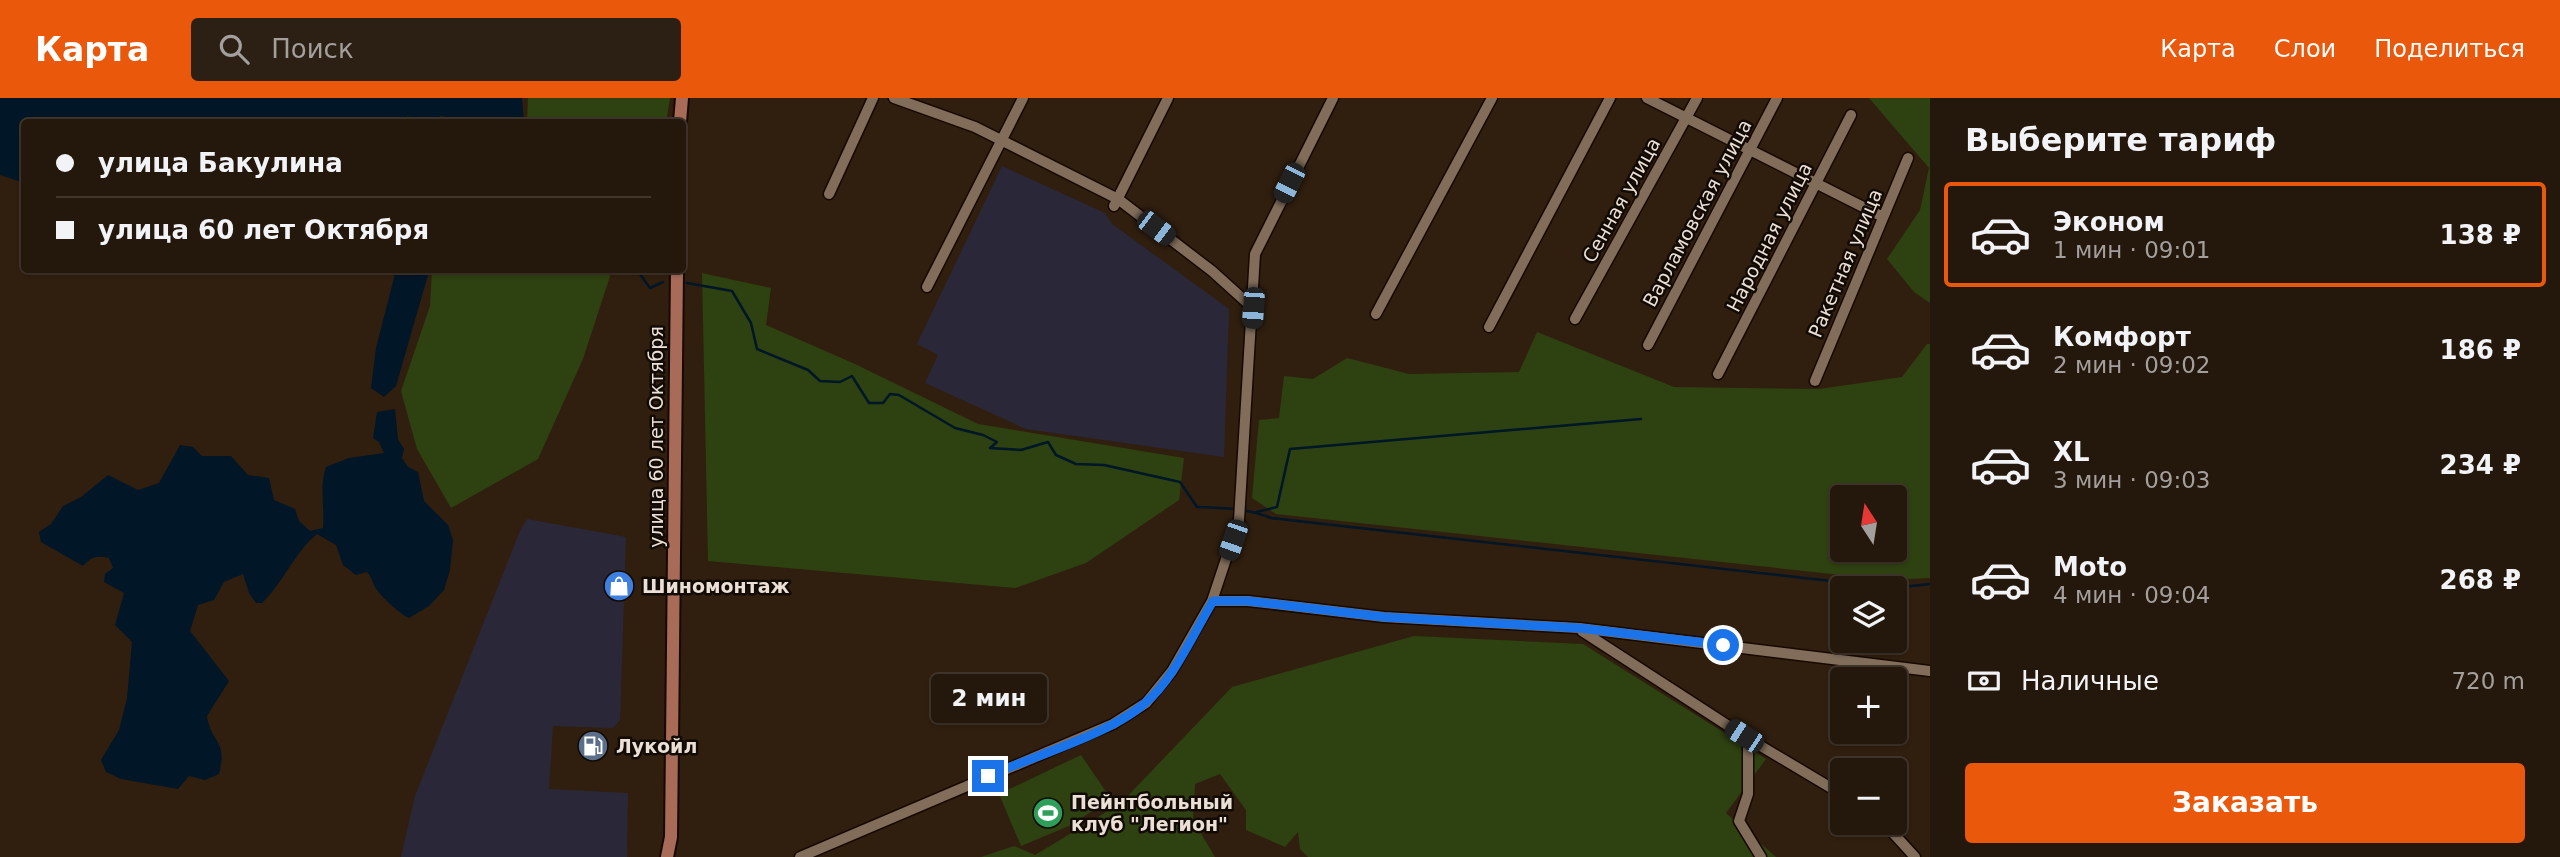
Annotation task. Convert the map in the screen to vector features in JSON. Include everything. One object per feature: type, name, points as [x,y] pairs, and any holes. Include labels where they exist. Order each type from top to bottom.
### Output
[{"type":"main road","points":[[680,119],[682,98]]},
{"type":"main road","name":"улица 60 лет Октября","points":[[667,857],[671,837],[674,690],[677,273]]},
{"type":"street","points":[[829,194],[873,98]]},
{"type":"street","points":[[894,98],[975,127],[1000,142],[1079,177],[1212,271],[1253,308]]},
{"type":"street","points":[[927,287],[1023,98]]},
{"type":"street","points":[[1116,203],[1168,98]]},
{"type":"street","points":[[800,857],[1113,724],[1146,703],[1172,670],[1213,601],[1239,520],[1255,254],[1333,98]]},
{"type":"street","points":[[1376,314],[1492,98]]},
{"type":"street","points":[[1489,327],[1610,98]]},
{"type":"street","points":[[1647,98],[1883,217]]},
{"type":"street","name":"Сенная улица","points":[[1575,320],[1697,98]]},
{"type":"street","name":"Варламовская улица","points":[[1648,345],[1777,98]]},
{"type":"street","name":"Народная улица","points":[[1718,374],[1851,115]]},
{"type":"street","name":"Ракетная улица","points":[[1815,381],[1908,158]]},
{"type":"street","points":[[1213,601],[1248,601],[1384,617],[1579,628],[1930,671]]},
{"type":"street","points":[[1579,628],[1744,736],[1830,786]]},
{"type":"street","points":[[1744,736],[1748,741],[1748,794],[1740,821],[1761,857]]},
{"type":"street","points":[[1895,835],[1915,857]]},
{"type":"shaded area","points":[[1002,166],[1105,213],[1112,224],[1229,309],[1224,457],[1026,429],[925,383],[938,355],[917,344]]},
{"type":"shaded area","points":[[527,519],[626,537],[620,720],[613,728],[553,726],[549,789],[628,793],[627,857],[401,857],[415,796]]},
{"type":"green space","points":[[528,98],[670,98],[666,119],[527,119]]},
{"type":"green space","points":[[1869,98],[1930,98],[1930,303],[1914,292],[1887,259],[1920,210],[1929,168]]},
{"type":"green space","points":[[432,273],[611,273],[583,359],[538,459],[451,508],[417,449],[401,391],[430,306]]},
{"type":"green space","points":[[702,273],[771,288],[766,325],[855,364],[978,424],[1184,458],[1179,500],[1086,563],[1015,588],[708,561]]},
{"type":"green space","points":[[1537,332],[1674,387],[1819,389],[1902,377],[1927,344],[1930,344],[1930,578],[1851,576],[1276,514],[1252,498],[1259,420],[1279,418],[1284,376],[1313,379],[1347,358],[1409,374],[1519,372]]},
{"type":"green space","points":[[1414,636],[1583,644],[1766,759],[1726,813],[1776,857],[1308,857],[1300,849],[1298,832],[1285,847],[1246,830],[1246,810],[1220,774],[1195,784],[1193,820],[1215,857],[981,857],[1014,846],[1035,855],[1121,803],[1232,687]]},
{"type":"green space","name":"Пейнтбольный клуб \"Легион\"","points":[[1081,755],[1111,799],[1069,826],[1021,846],[999,794]]},
{"type":"water","points":[[0,98],[522,98],[524,119],[454,119],[442,116],[416,119],[407,116],[407,119],[21,119],[21,182],[0,175]]},
{"type":"water","points":[[395,273],[428,273],[396,386],[384,397],[371,388],[376,348]]},
{"type":"water","points":[[395,409],[398,439],[404,449],[402,458],[408,467],[418,472],[424,501],[448,525],[453,540],[450,570],[444,590],[429,606],[409,618],[381,595],[367,572],[356,575],[343,565],[336,545],[317,534],[262,603],[256,603],[249,593],[243,574],[224,582],[214,600],[198,605],[190,631],[229,681],[207,716],[220,748],[219,774],[205,780],[189,776],[178,789],[121,779],[106,772],[101,760],[119,730],[127,698],[132,642],[115,625],[124,593],[104,582],[105,574],[113,568],[109,558],[94,558],[83,566],[41,542],[39,532],[51,524],[63,506],[81,497],[108,475],[138,490],[159,483],[180,445],[193,447],[202,456],[231,456],[248,475],[269,478],[274,500],[295,509],[299,521],[310,531],[323,528],[323,482],[326,467],[349,458],[384,453],[379,442],[373,438],[377,412]]},
{"type":"waterway","points":[[639,273],[650,288],[663,282]]},
{"type":"waterway","points":[[687,283],[732,291],[751,323],[757,349],[808,370],[820,381],[840,382],[852,376],[869,403],[883,403],[890,394],[899,395],[955,428],[983,435],[997,442],[990,448],[1021,450],[1048,442],[1056,455],[1076,464],[1104,465],[1180,482],[1197,507],[1244,510],[1271,518],[1893,588],[1930,584]]},
{"type":"waterway","points":[[1257,512],[1277,507],[1290,449],[1641,419]]},
{"type":"place","name":"Шиномонтаж","points":[[619,586]]},
{"type":"place","name":"Лукойл","points":[[593,746]]},
{"type":"place","name":"Пейнтбольный клуб \"Легион\"","points":[[1048,813]]},
{"type":"route","points":[[988,776],[1113,724],[1146,703],[1172,670],[1213,601],[1248,601],[1384,617],[1579,628],[1723,645]]}]
